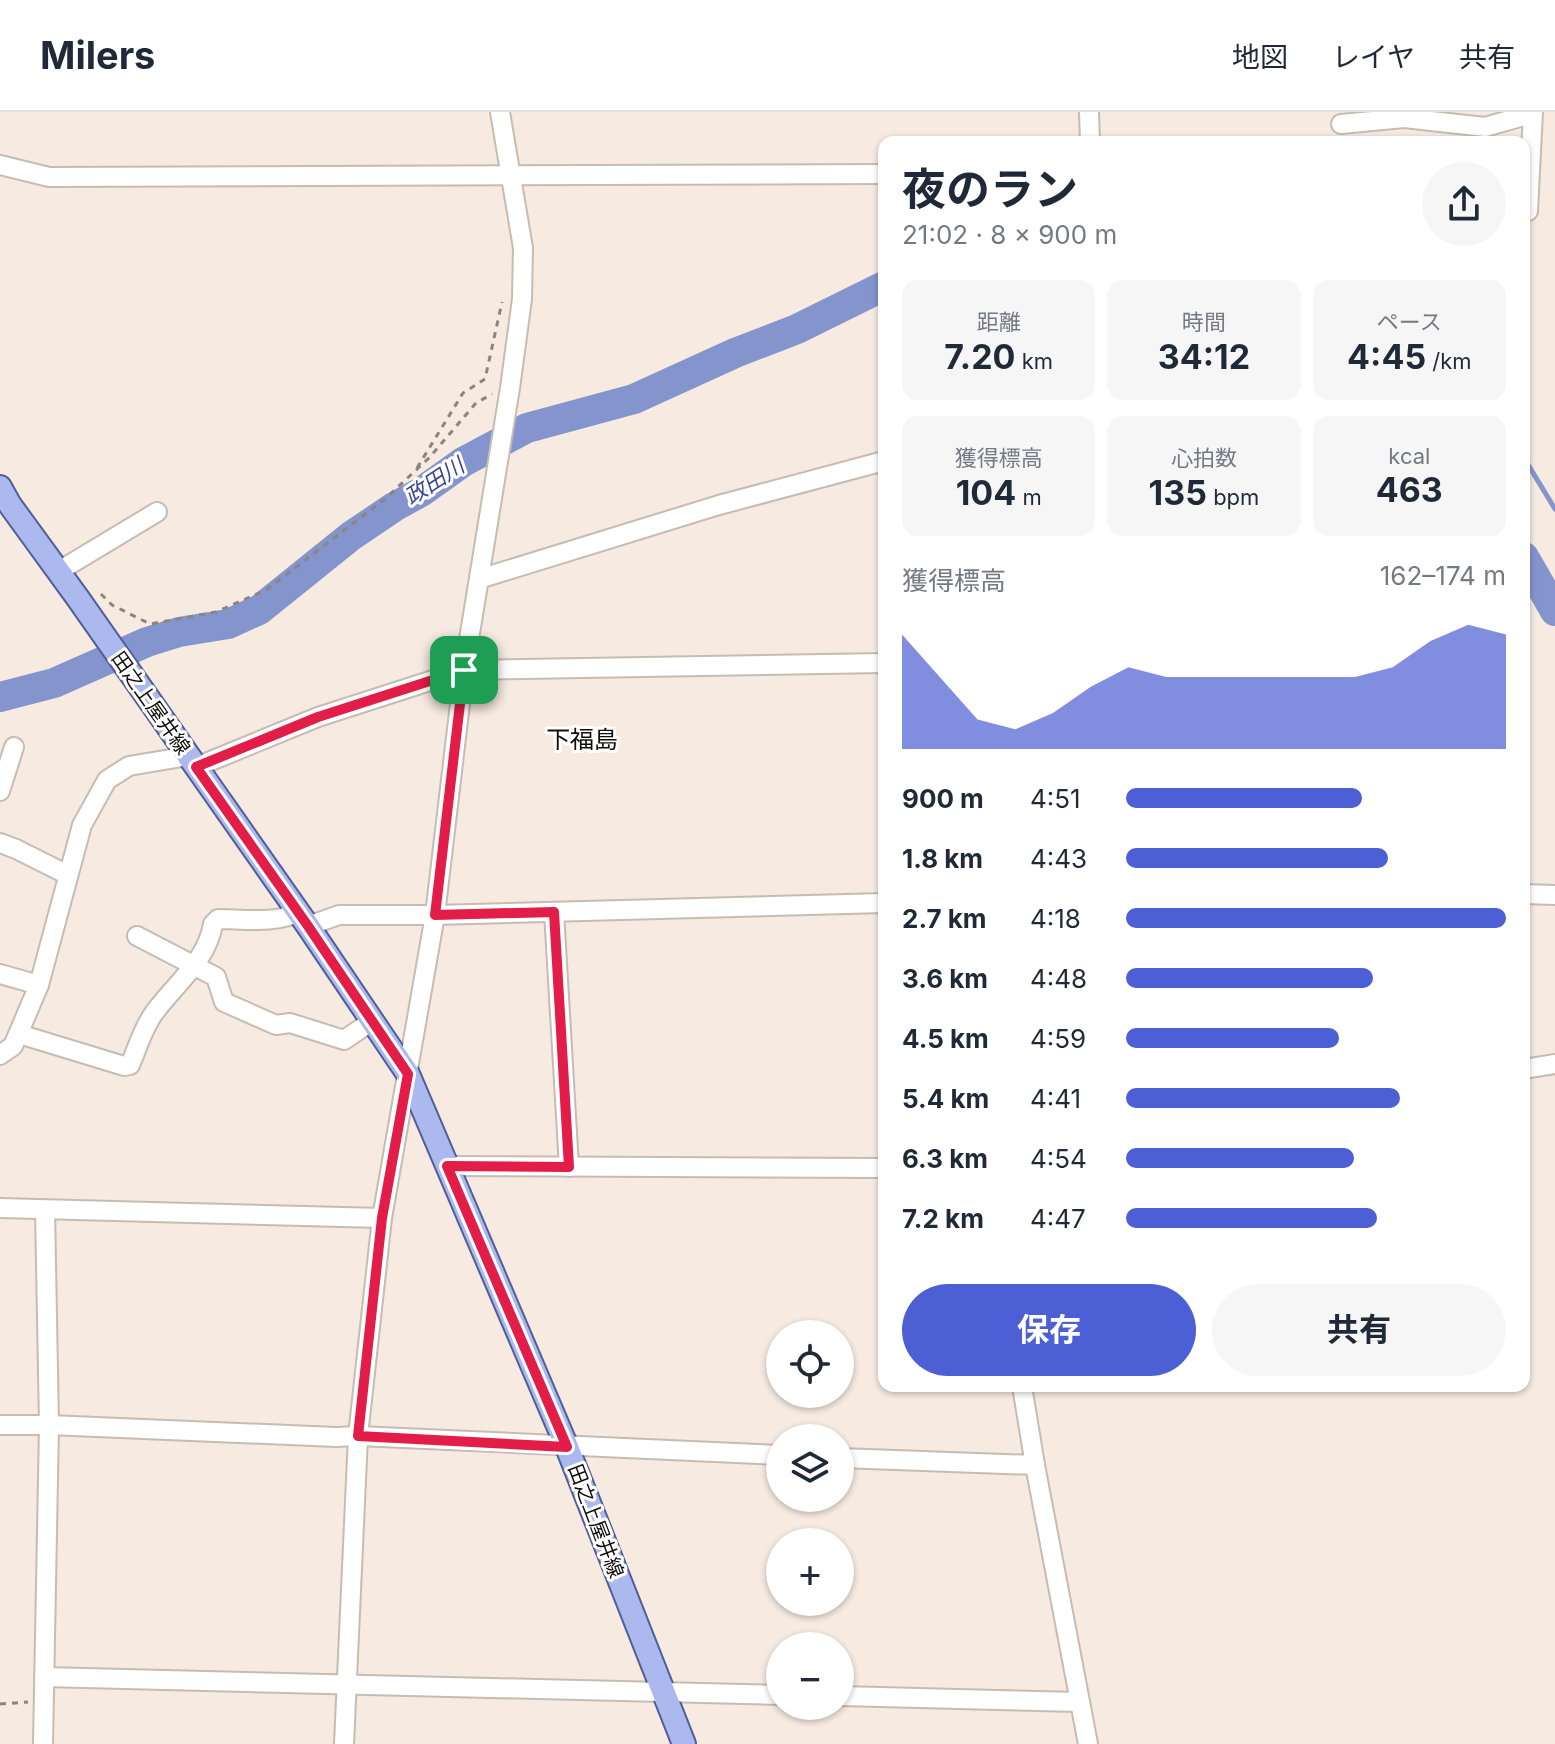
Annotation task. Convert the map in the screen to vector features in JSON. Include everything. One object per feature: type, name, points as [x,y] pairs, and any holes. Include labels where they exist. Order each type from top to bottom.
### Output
[{"type":"main road","name":"田之上屋井線","points":[[0,487],[408,1074],[567,1447],[684,1744]]},
{"type":"street","points":[[344,1744],[358,1436],[382,1218],[435,915],[464,670],[524,281],[523,248],[500,112]]},
{"type":"street","points":[[1089,112],[1090,136]]},
{"type":"street","points":[[1341,126],[1404,118],[1485,127],[1520,117],[1524,112]]},
{"type":"street","points":[[1530,171],[1533,112]]},
{"type":"street","points":[[0,165],[49,177],[878,174]]},
{"type":"street","points":[[479,579],[719,505],[878,463]]},
{"type":"street","points":[[59,571],[157,512]]},
{"type":"street","points":[[0,1055],[13,1046],[39,985],[82,825],[107,780],[129,766],[192,762],[464,670],[878,663]]},
{"type":"street","points":[[0,791],[14,747]]},
{"type":"street","points":[[0,843],[68,875]]},
{"type":"street","points":[[1530,894],[1555,895]]},
{"type":"street","points":[[19,1034],[124,1066],[130,1065],[152,1015],[194,966],[218,919],[878,903]]},
{"type":"street","points":[[554,912],[569,1167]]},
{"type":"street","points":[[137,936],[216,977],[224,1002],[276,1025],[290,1023],[344,1040],[372,1021]]},
{"type":"street","points":[[0,974],[39,985]]},
{"type":"street","points":[[1530,1068],[1555,1064]]},
{"type":"street","points":[[447,1166],[878,1168]]},
{"type":"street","points":[[0,1208],[382,1218]]},
{"type":"street","points":[[43,1744],[49,1425],[45,1210]]},
{"type":"street","points":[[1023,1392],[1088,1744]]},
{"type":"street","points":[[0,1425],[358,1436],[766,1454]]},
{"type":"street","points":[[854,1459],[1035,1465]]},
{"type":"street","points":[[44,1677],[766,1695]]},
{"type":"street","points":[[854,1696],[1080,1702]]},
{"type":"path","points":[[414,472],[463,393],[485,379],[503,297]]},
{"type":"path","points":[[77,597],[94,588],[112,605],[150,624],[216,612],[266,590],[385,499],[414,472],[476,403],[510,387]]},
{"type":"path","points":[[0,1704],[44,1701]]},
{"type":"waterway","name":"政田川","points":[[0,697],[54,683],[147,642],[179,632],[228,624],[259,610],[351,536],[463,462],[527,428],[634,399],[735,353],[797,329],[878,289]]},
{"type":"waterway","points":[[1530,468],[1555,509]]},
{"type":"waterway","name":"政田川","points":[[1530,567],[1555,611]]},
{"type":"district","name":"下福島","points":[[582,739]]},
{"type":"route","points":[[464,670],[435,915],[554,912],[569,1167],[447,1166],[567,1447],[358,1436],[382,1218],[408,1074],[196,767],[318,717],[464,670]]}]
